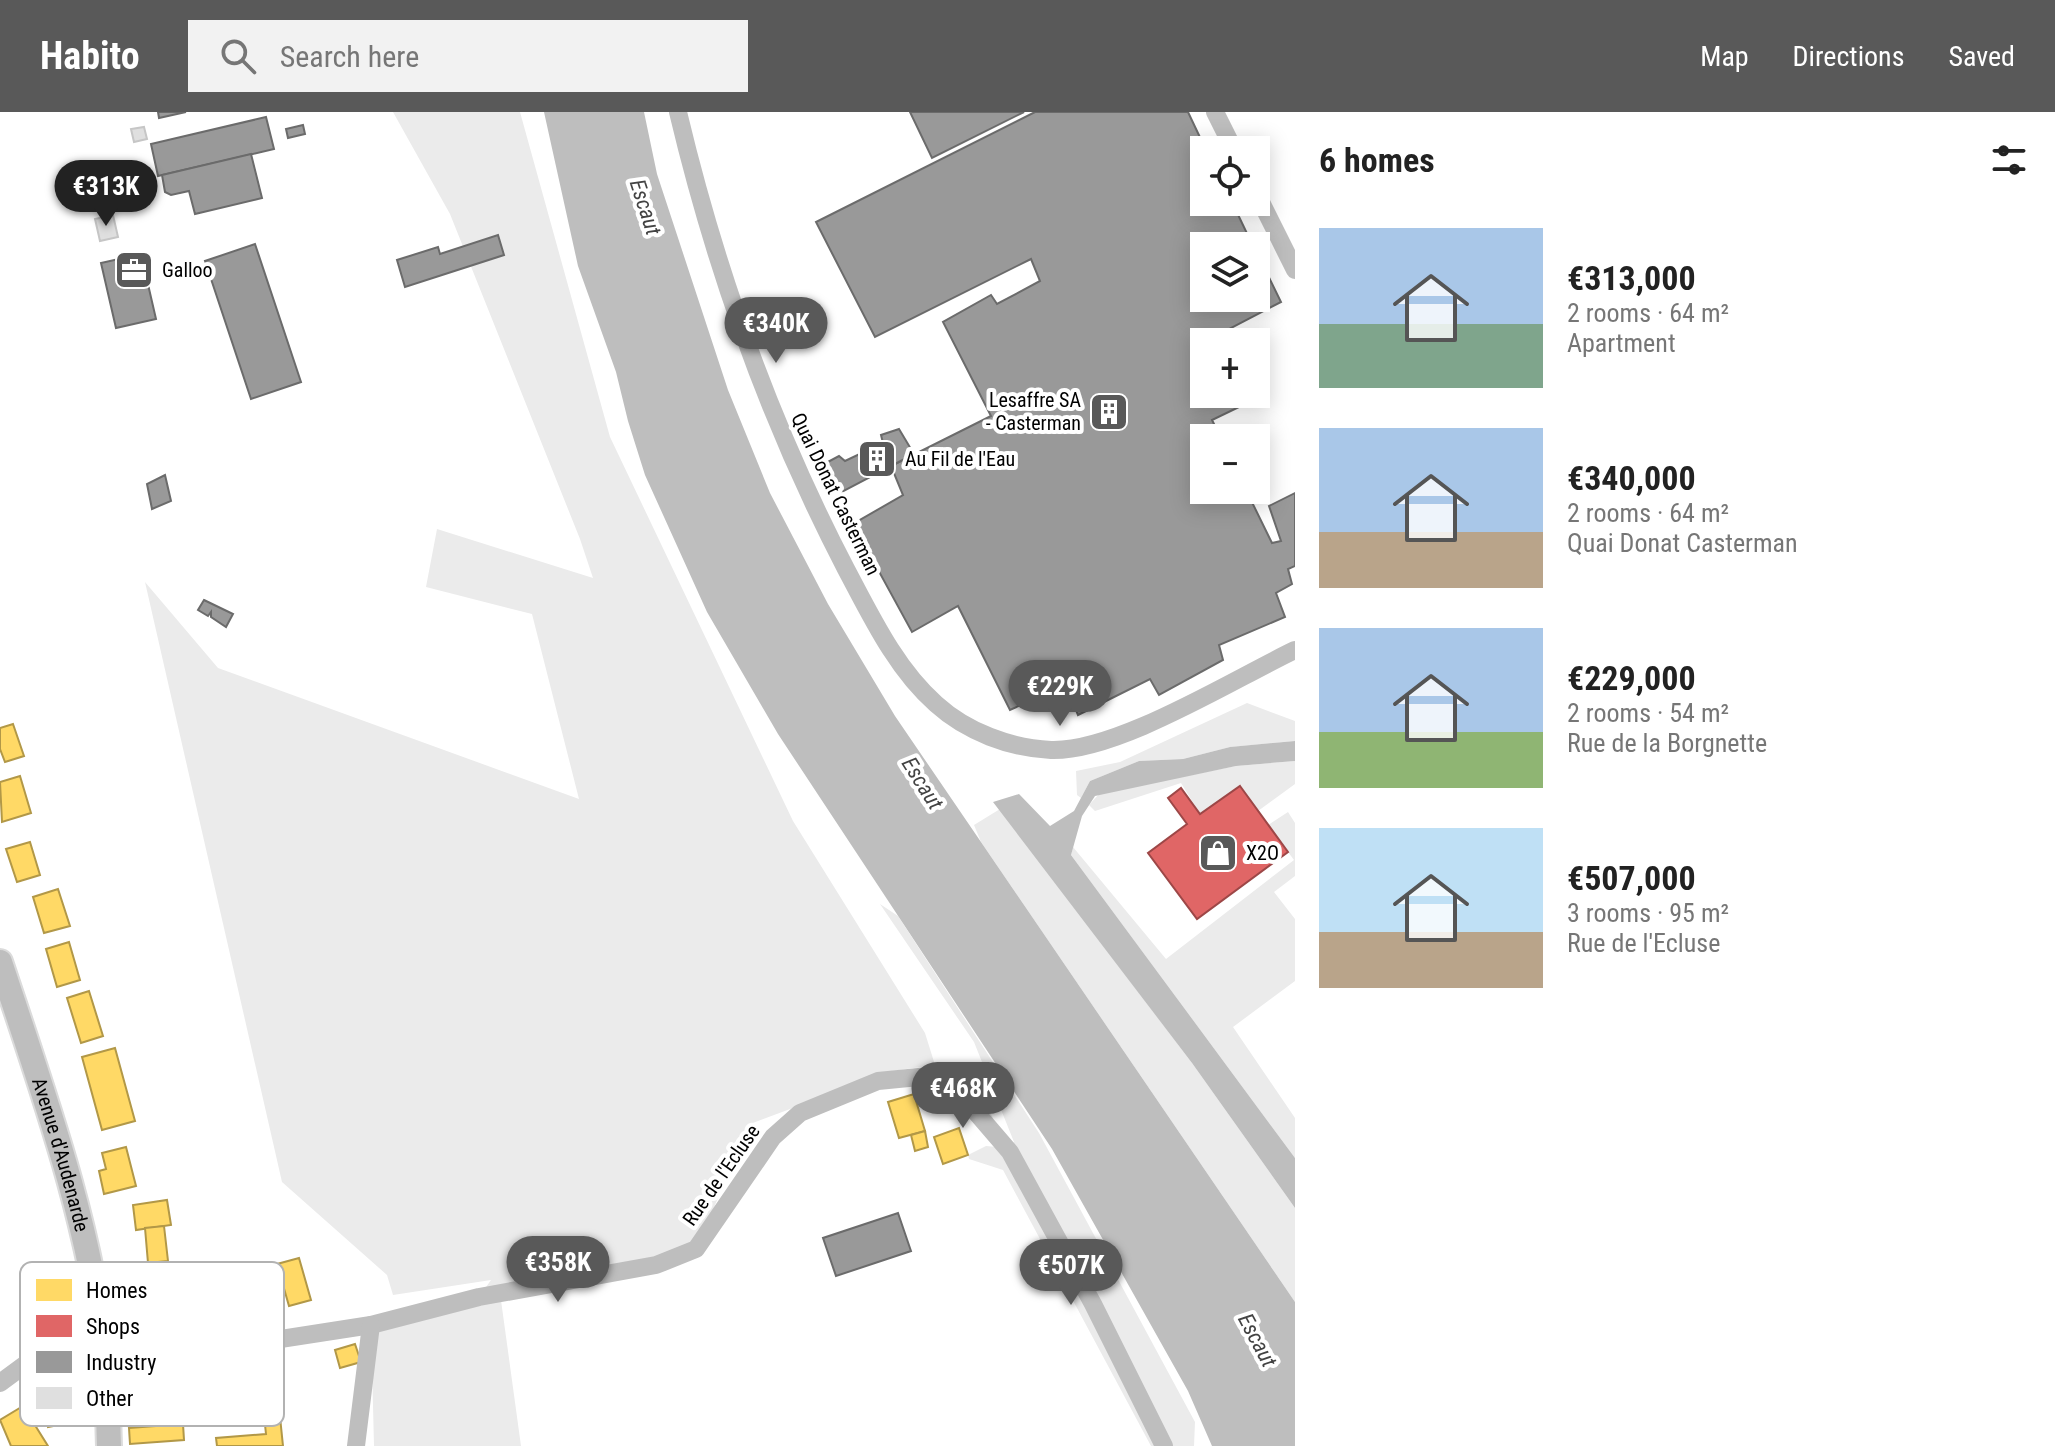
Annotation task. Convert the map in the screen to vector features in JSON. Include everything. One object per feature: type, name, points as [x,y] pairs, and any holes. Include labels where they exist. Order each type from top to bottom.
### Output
[{"type":"main road","name":"Avenue d'Audenarde","points":[[0,962],[40,1083],[69,1186],[85,1262]]},
{"type":"main road","name":"Avenue d'Audenarde","points":[[108,1426],[109,1446]]},
{"type":"street","name":"Quai Donat Casterman","points":[[678,112],[703,221],[749,354],[802,484],[872,619],[912,680],[937,705],[973,731],[1010,744],[1052,750],[1100,744],[1295,650]]},
{"type":"street","points":[[1215,112],[1227,136]]},
{"type":"street","points":[[1268,216],[1295,270]]},
{"type":"street","name":"Rue de l'Ecluse","points":[[284,1338],[371,1325],[479,1297],[656,1265],[696,1249],[773,1137],[800,1113],[878,1081],[929,1076],[955,1088],[1010,1152],[1093,1304],[1164,1446]]},
{"type":"street","points":[[356,1446],[371,1325]]},
{"type":"street","points":[[0,1383],[20,1368]]},
{"type":"shaded area","points":[[393,112],[520,112],[610,437],[793,821],[925,1033],[935,1065],[892,1071],[750,1124],[696,1249],[500,1293],[521,1446],[374,1446],[371,1325],[479,1297],[491,1280],[393,1295],[387,1275],[282,1182],[145,582],[218,668],[579,799],[532,614],[426,587],[437,529],[593,578],[450,214]]},
{"type":"shaded area","points":[[1247,703],[1295,721],[1295,741],[1230,747],[1183,759],[1139,761],[1090,781],[1081,798],[1077,795],[1076,771],[1120,762]]},
{"type":"shaded area","points":[[1295,761],[1295,784],[1258,811],[1200,814],[1181,783],[1095,811],[1089,805],[1100,793],[1236,766]]},
{"type":"shaded area","points":[[1000,809],[1192,1063],[1295,1208],[1295,1302],[981,842],[974,825]]},
{"type":"shaded area","points":[[1288,812],[1295,823],[1295,876],[1274,892],[1295,919],[1295,981],[1233,1027],[1295,1118],[1295,1158],[1071,855],[1073,847],[1166,959],[1294,860],[1268,825]]},
{"type":"shaded area","points":[[880,904],[898,916],[1039,1133],[1195,1422],[1194,1446],[1151,1446],[1003,1170],[969,1159],[968,1155],[986,1146],[1008,1148],[1014,1142],[974,1042]]},
{"type":"shaded area","points":[[970,1063],[994,1121],[957,1079],[963,1065]]},
{"type":"water","name":"Escaut","points":[[544,112],[644,112],[657,174],[728,390],[770,493],[828,604],[895,716],[1295,1302],[1295,1446],[1212,1446],[1188,1391],[1052,1149],[778,734],[707,612],[645,475],[616,372],[578,266]]},
{"type":"water","points":[[1295,741],[1295,761],[1236,766],[1095,796],[1082,816],[1071,855],[1295,1158],[1295,1208],[1192,1063],[993,802],[1019,794],[1050,826],[1074,811],[1090,781],[1139,761],[1183,759],[1230,747]]},
{"type":"building: Homes","points":[[13,724],[24,756],[5,762],[0,749],[0,728]]},
{"type":"building: Homes","points":[[20,776],[31,813],[2,822],[0,782]]},
{"type":"building: Homes","points":[[30,842],[40,875],[17,882],[6,849]]},
{"type":"building: Homes","points":[[58,889],[70,926],[44,933],[33,897]]},
{"type":"building: Homes","points":[[69,942],[80,980],[57,987],[46,949]]},
{"type":"building: Homes","points":[[89,991],[103,1036],[81,1043],[67,998]]},
{"type":"building: Homes","points":[[115,1048],[135,1121],[102,1130],[82,1057]]},
{"type":"building: Homes","points":[[914,1094],[925,1131],[899,1138],[888,1102]]},
{"type":"building: Homes","points":[[959,1128],[968,1155],[943,1164],[934,1137]]},
{"type":"building: Homes","points":[[925,1131],[928,1147],[915,1151],[911,1135]]},
{"type":"building: Homes","points":[[126,1147],[136,1186],[104,1194],[99,1171],[106,1169],[102,1153]]},
{"type":"building: Homes","points":[[167,1200],[171,1225],[136,1230],[133,1205]]},
{"type":"building: Homes","points":[[164,1226],[168,1261],[148,1262],[145,1228]]},
{"type":"building: Homes","points":[[299,1258],[311,1300],[289,1306],[284,1288],[284,1262]]},
{"type":"building: Homes","points":[[355,1344],[361,1362],[340,1368],[335,1350]]},
{"type":"building: Homes","points":[[20,1408],[20,1426],[36,1426],[48,1446],[11,1446],[0,1420]]},
{"type":"building: Homes","points":[[183,1426],[184,1440],[130,1444],[129,1428]]},
{"type":"building: Homes","points":[[265,1426],[281,1426],[283,1446],[217,1446],[216,1438],[266,1434]]},
{"type":"building: Shops","name":"X2O","points":[[1240,786],[1288,852],[1197,919],[1148,853],[1187,824],[1168,798],[1181,788],[1200,814]]},
{"type":"building: Industry","points":[[158,112],[186,112],[159,118]]},
{"type":"building: Industry","points":[[910,112],[1024,112],[932,158]]},
{"type":"building: Industry","name":"Lesaffre SA - Casterman","points":[[1035,112],[1188,112],[1199,136],[1190,136],[1190,216],[1239,216],[1246,232],[1190,232],[1190,312],[1262,312],[1231,328],[1190,328],[1190,408],[1237,408],[1212,420],[1214,424],[1190,424],[1190,504],[1253,504],[1272,543],[1281,541],[1269,506],[1295,493],[1295,566],[1288,569],[1292,584],[1276,593],[1285,617],[1219,645],[1223,660],[1159,695],[1150,679],[1078,715],[1070,695],[1086,685],[1083,673],[1078,675],[1076,672],[1064,679],[1066,684],[1010,710],[958,606],[912,632],[853,524],[903,495],[891,466],[991,416],[943,322],[991,295],[997,304],[1040,281],[1031,259],[875,337],[816,222]]},
{"type":"building: Industry","points":[[266,117],[274,149],[158,176],[151,144]]},
{"type":"building: Industry","points":[[303,125],[305,134],[288,138],[286,129]]},
{"type":"building: Industry","points":[[251,154],[262,198],[195,214],[189,191],[171,195],[165,192],[162,175]]},
{"type":"building: Industry","points":[[498,235],[504,255],[405,287],[397,260],[438,247],[440,254]]},
{"type":"building: Industry","points":[[255,244],[301,382],[251,399],[205,261]]},
{"type":"building: Industry","points":[[141,254],[156,319],[116,328],[101,263]]},
{"type":"building: Industry","name":"Lesaffre SA - Casterman","points":[[1270,280],[1281,302],[1270,308]]},
{"type":"building: Industry","name":"Au Fil de l'Eau","points":[[899,429],[914,454],[838,494],[824,464],[839,456],[845,461],[883,443],[881,435]]},
{"type":"building: Industry","points":[[165,475],[171,501],[152,509],[147,484]]},
{"type":"building: Industry","points":[[204,600],[233,614],[226,627],[211,617],[211,612],[208,616],[198,610]]},
{"type":"building: Industry","points":[[898,1213],[911,1251],[836,1276],[823,1238]]},
{"type":"building: Other","points":[[144,127],[147,139],[134,142],[131,129]]},
{"type":"building: Other","points":[[113,215],[118,237],[100,241],[95,219]]},
{"type":"place","name":"Galloo","points":[[134,270]]},
{"type":"place","name":"Lesaffre SA - Casterman","points":[[1109,412]]},
{"type":"place","name":"Au Fil de l'Eau","points":[[877,459]]},
{"type":"place","name":"X2O","points":[[1218,853]]}]
